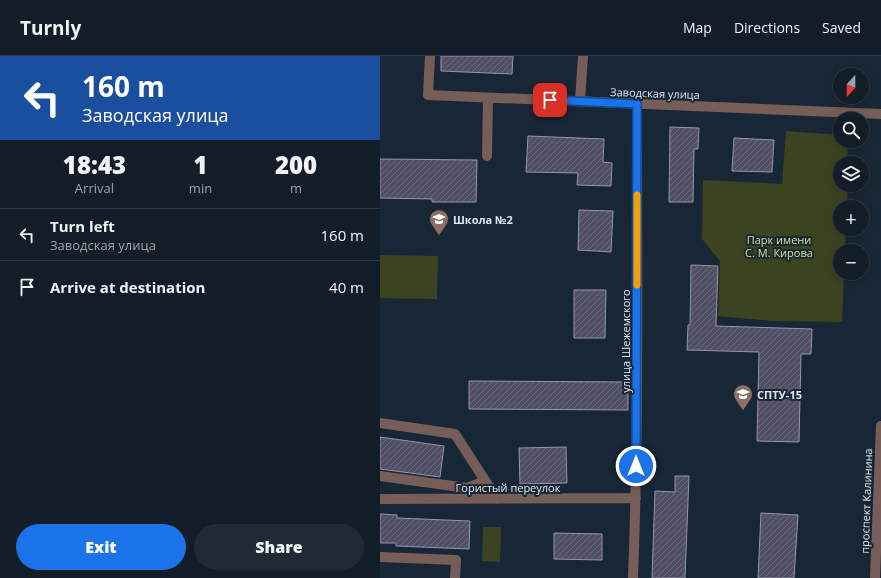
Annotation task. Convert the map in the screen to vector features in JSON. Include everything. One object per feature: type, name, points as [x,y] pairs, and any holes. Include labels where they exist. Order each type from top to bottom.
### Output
[{"type":"street","name":"Заводская улица","points":[[430,56],[428,95],[881,114]]},
{"type":"street","points":[[580,101],[584,56]]},
{"type":"street","points":[[487,156],[488,98]]},
{"type":"street","name":"улица Шежемского","points":[[633,578],[636,498],[638,334],[637,104]]},
{"type":"street","points":[[380,423],[455,434],[497,499]]},
{"type":"street","name":"проспект Калинина","points":[[875,578],[881,426]]},
{"type":"street","points":[[380,476],[467,488],[486,481]]},
{"type":"street","name":"Гористый переулок","points":[[380,500],[636,498]]},
{"type":"street","points":[[380,557],[456,560],[455,578]]},
{"type":"green space","name":"Парк имени С. М. Кирова","points":[[786,131],[833,134],[833,148],[848,148],[847,156],[833,156],[833,192],[848,192],[847,200],[833,200],[833,236],[846,236],[845,244],[833,244],[833,280],[844,280],[842,322],[772,321],[718,316],[720,261],[702,239],[703,180],[782,184]]},
{"type":"green space","points":[[380,255],[438,256],[437,299],[380,298]]},
{"type":"green space","points":[[483,527],[501,527],[500,562],[482,561]]},
{"type":"building","points":[[441,56],[513,56],[512,74],[441,71]]},
{"type":"building","points":[[670,127],[699,128],[698,149],[694,149],[693,202],[669,202]]},
{"type":"building","points":[[528,136],[604,139],[603,162],[612,163],[611,186],[577,185],[578,173],[526,172]]},
{"type":"building","points":[[734,138],[774,140],[772,172],[732,171]]},
{"type":"building","points":[[380,159],[477,160],[476,202],[432,202],[432,199],[380,198]]},
{"type":"building","points":[[579,210],[613,211],[611,252],[578,250]]},
{"type":"building","points":[[691,265],[718,266],[716,326],[812,329],[811,354],[801,354],[799,442],[757,441],[759,352],[687,350],[688,325],[690,325]]},
{"type":"building","points":[[574,290],[606,290],[605,338],[574,338]]},
{"type":"building","points":[[469,381],[628,382],[628,410],[469,409]]},
{"type":"building","points":[[380,437],[444,446],[440,477],[380,469]]},
{"type":"building","points":[[566,447],[567,483],[520,484],[519,448]]},
{"type":"building","points":[[675,476],[689,476],[685,578],[652,578],[655,491],[675,492]]},
{"type":"building","points":[[761,513],[798,515],[794,578],[758,578]]},
{"type":"building","points":[[380,514],[397,515],[397,518],[470,521],[469,549],[396,546],[396,543],[380,543]]},
{"type":"building","points":[[554,533],[602,534],[602,560],[554,559]]},
{"type":"slow traffic","points":[[637,195],[637,285]]},
{"type":"place","name":"Школа №2","points":[[439,236]]},
{"type":"place","name":"СПТУ-15","points":[[743,411]]},
{"type":"route","points":[[550,100],[637,104],[638,334],[636,466]]}]
